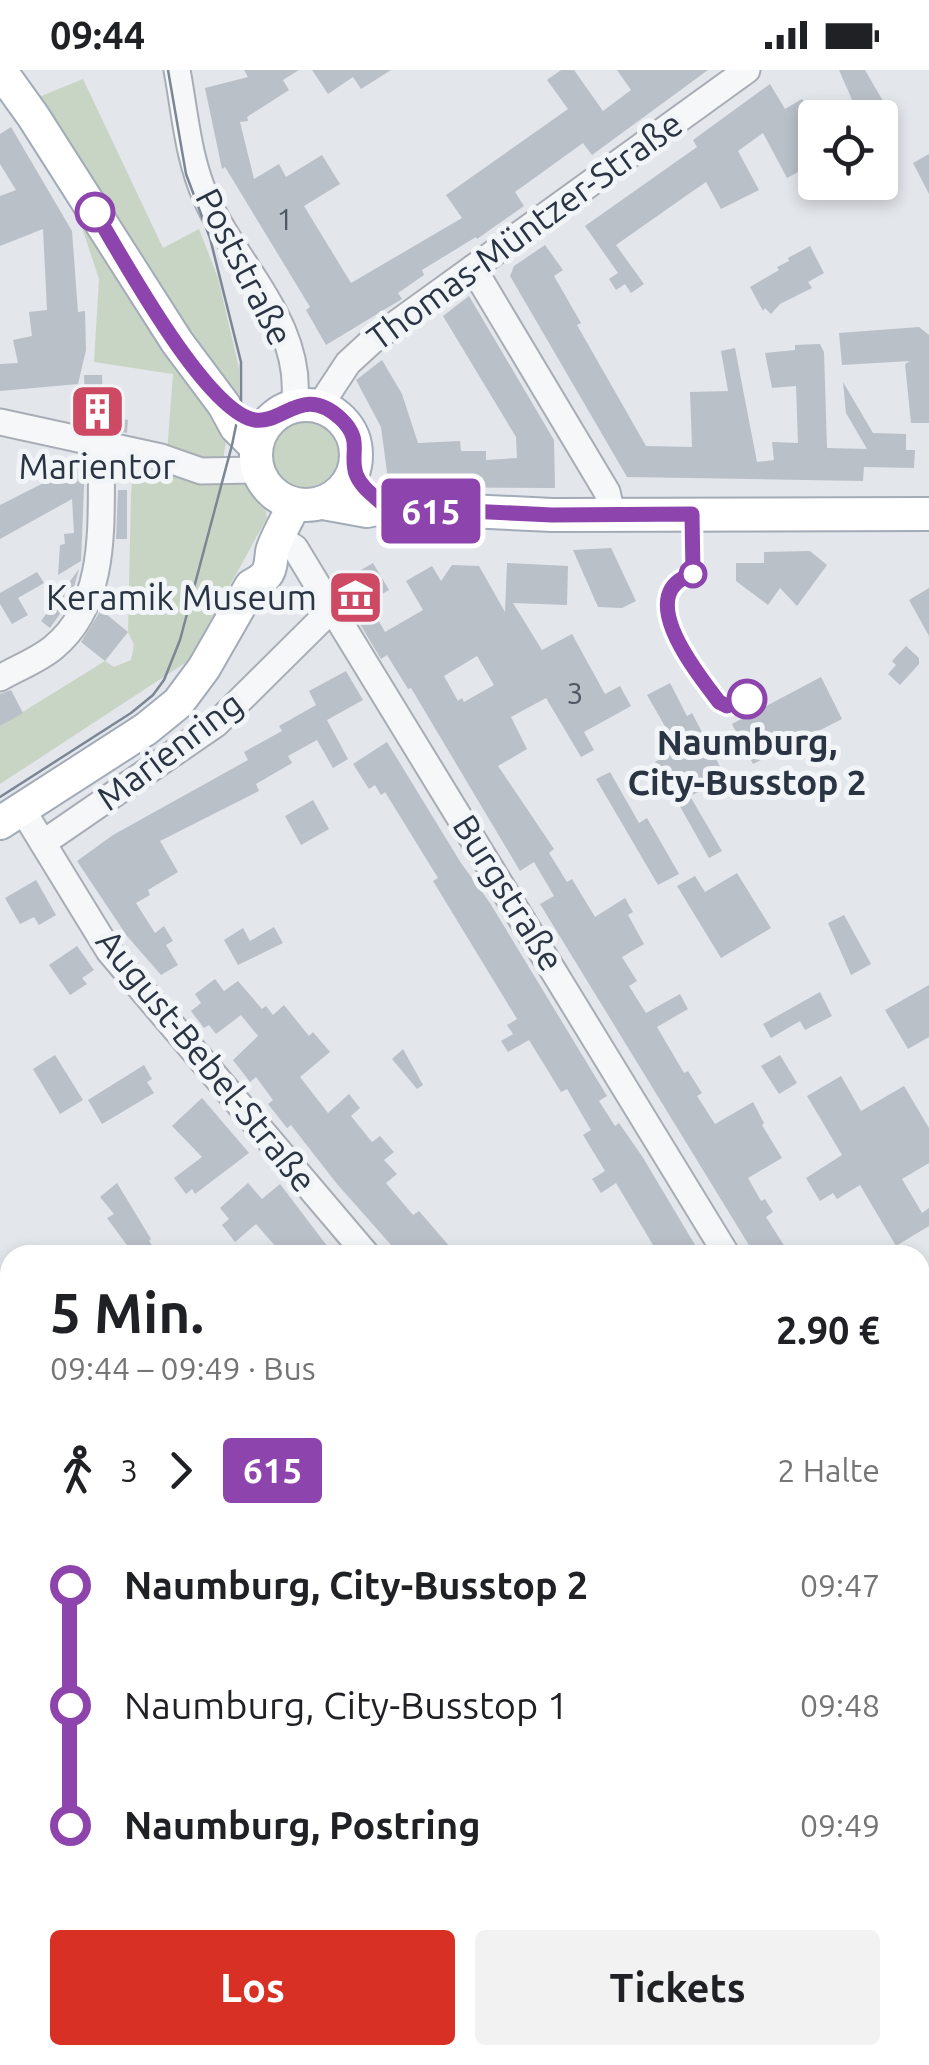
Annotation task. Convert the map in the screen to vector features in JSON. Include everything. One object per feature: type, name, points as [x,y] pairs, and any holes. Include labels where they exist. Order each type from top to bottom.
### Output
[{"type":"main road","points":[[3,71],[177,342],[224,405],[280,430],[336,414],[349,428],[356,451],[354,470],[344,488],[308,503]]},
{"type":"main road","points":[[280,430],[270,491],[308,503],[368,511],[386,507],[552,515],[929,514]]},
{"type":"main road","points":[[354,470],[363,486],[386,507]]},
{"type":"main road","name":"Marienring","points":[[11,816],[146,729],[178,703],[204,668],[251,586],[264,579],[274,562],[276,544],[308,503]]},
{"type":"street","name":"Poststraße","points":[[178,70],[193,161],[204,195],[287,340],[296,384],[280,430]]},
{"type":"street","name":"Thomas-Müntzer-Straße","points":[[280,430],[359,352],[747,70]]},
{"type":"street","points":[[473,268],[607,492],[612,513]]},
{"type":"street","points":[[0,422],[161,457],[205,472],[280,430]]},
{"type":"street","points":[[0,678],[53,648],[88,604],[96,580],[102,444]]},
{"type":"street","name":"Burgstraße","points":[[276,544],[294,548],[721,1245]]},
{"type":"street","name":"Marienring","points":[[44,843],[216,724],[332,609]]},
{"type":"street","name":"August-Bebel-Straße","points":[[11,816],[44,843],[109,950],[360,1245]]},
{"type":"green space","points":[[83,79],[163,248],[199,229],[218,278],[239,368],[239,393],[220,479],[238,482],[252,490],[262,501],[267,518],[188,661],[0,784],[0,726],[105,661],[114,667],[131,660],[134,645],[128,632],[134,462],[166,466],[173,374],[94,362],[99,279],[39,97]]},
{"type":"green space","points":[[306,414],[322,417],[335,426],[344,439],[344,471],[335,484],[322,493],[306,496],[290,493],[277,484],[268,471],[265,455],[268,439],[277,426],[290,417]]},
{"type":"building","points":[[244,70],[299,70],[283,80],[289,90],[247,117],[248,121],[240,122],[254,179],[279,164],[286,177],[322,155],[340,184],[304,206],[351,283],[462,218],[446,195],[568,109],[547,80],[561,70],[574,70],[603,111],[631,90],[617,70],[708,70],[592,155],[583,143],[515,192],[524,206],[422,270],[424,275],[398,293],[402,299],[326,345],[306,310],[310,307],[225,167],[222,169],[205,88],[248,77]]},
{"type":"building","points":[[312,70],[391,70],[361,89],[353,77],[328,94]]},
{"type":"building","points":[[839,70],[865,70],[882,100],[852,100]]},
{"type":"building","points":[[770,84],[785,109],[798,101],[798,172],[787,178],[763,133],[738,151],[759,190],[721,209],[706,182],[690,193],[616,245],[644,284],[631,293],[625,284],[616,290],[609,279],[618,273],[585,226],[697,147],[693,140]]},
{"type":"building","points":[[11,127],[72,231],[78,312],[85,311],[86,350],[78,384],[0,391],[0,364],[18,363],[13,340],[32,336],[29,312],[47,310],[43,229],[0,246],[0,196],[16,190],[0,164],[0,134]]},
{"type":"building","points":[[929,154],[929,194],[913,163]]},
{"type":"building","points":[[545,245],[563,270],[554,276],[581,323],[577,325],[646,446],[692,447],[690,392],[728,391],[721,351],[735,348],[757,462],[774,460],[772,442],[798,443],[796,386],[772,388],[765,353],[795,350],[795,345],[820,344],[824,352],[827,448],[867,449],[846,413],[843,382],[873,433],[906,434],[906,450],[915,450],[914,468],[864,467],[863,481],[627,477],[510,276],[514,266]]},
{"type":"building","points":[[810,246],[824,273],[808,282],[812,288],[780,304],[771,314],[765,308],[763,311],[750,287]]},
{"type":"building","points":[[469,296],[554,440],[555,488],[389,487],[381,427],[356,380],[382,360],[402,394],[418,443],[460,441],[461,451],[486,451],[486,460],[517,458],[516,437],[443,316]]},
{"type":"building","points":[[919,327],[929,335],[929,423],[911,423],[905,364],[910,361],[842,365],[839,333]]},
{"type":"building","points":[[84,375],[102,375],[103,397],[85,404]]},
{"type":"building","points":[[93,413],[128,420],[127,433],[94,426]]},
{"type":"building","points":[[85,462],[81,561],[58,575],[64,534],[74,533],[72,499],[0,539],[0,505]]},
{"type":"building","points":[[118,490],[127,490],[127,539],[116,539]]},
{"type":"building","points":[[611,548],[636,601],[622,608],[598,607],[573,550]]},
{"type":"building","points":[[810,551],[827,565],[797,606],[780,588],[768,605],[736,581],[736,563],[764,563],[764,552]]},
{"type":"building","points":[[373,563],[389,590],[368,602],[385,632],[423,610],[406,581],[432,566],[441,581],[452,565],[479,566],[505,612],[507,563],[568,566],[567,605],[513,603],[542,650],[572,634],[605,694],[620,686],[631,706],[584,732],[594,750],[581,757],[546,698],[511,717],[527,749],[498,766],[554,849],[549,853],[567,882],[572,879],[595,917],[625,898],[633,912],[628,915],[644,944],[622,957],[637,981],[629,986],[646,1013],[680,994],[688,1009],[657,1027],[684,1073],[688,1071],[702,1093],[697,1096],[715,1124],[753,1102],[782,1158],[748,1178],[761,1201],[765,1199],[773,1212],[766,1217],[784,1245],[749,1245],[540,904],[554,896],[534,862],[520,871],[411,688],[408,689],[387,655],[381,659],[337,584]],"holes":[[[477,656],[494,685],[464,702],[462,698],[458,701],[444,676]]]},
{"type":"building","points":[[79,569],[71,598],[50,628],[41,621]]},
{"type":"building","points":[[37,572],[44,583],[18,598],[28,615],[12,624],[0,604],[0,593]]},
{"type":"building","points":[[929,588],[929,636],[909,600]]},
{"type":"building","points":[[101,610],[128,632],[105,661],[81,642]]},
{"type":"building","points":[[906,646],[919,658],[919,664],[900,685],[888,674],[896,665],[892,661]]},
{"type":"building","points":[[346,671],[363,700],[327,720],[348,759],[333,768],[317,740],[288,756],[292,763],[256,784],[259,791],[160,841],[178,872],[148,890],[150,895],[136,903],[155,933],[164,926],[173,941],[166,945],[178,965],[161,975],[127,936],[77,861],[113,835],[248,760],[244,752],[282,731],[279,726],[316,705],[309,691]]},
{"type":"building","points":[[821,677],[842,719],[753,764],[732,724]]},
{"type":"building","points":[[670,683],[687,716],[692,713],[726,778],[690,796],[722,851],[709,858],[655,762],[678,749],[647,695]]},
{"type":"building","points":[[11,690],[23,713],[0,726],[0,694]]},
{"type":"building","points":[[387,742],[607,1096],[599,1101],[642,1156],[695,1245],[653,1245],[616,1183],[601,1193],[592,1179],[605,1171],[583,1135],[591,1130],[567,1089],[561,1092],[529,1040],[508,1052],[501,1041],[513,1034],[507,1025],[517,1019],[433,881],[438,878],[385,792],[381,795],[375,785],[369,789],[353,764]]},
{"type":"building","points":[[610,772],[639,823],[647,818],[679,874],[658,885],[596,779]]},
{"type":"building","points":[[313,800],[329,829],[301,845],[285,816]]},
{"type":"building","points":[[737,873],[771,928],[721,958],[677,886],[695,876],[705,892]]},
{"type":"building","points":[[36,880],[56,915],[39,925],[34,917],[20,924],[5,898]]},
{"type":"building","points":[[844,915],[871,964],[851,975],[828,923]]},
{"type":"building","points":[[274,927],[283,943],[238,965],[224,940],[243,928],[250,941]]},
{"type":"building","points":[[77,946],[94,970],[82,978],[87,984],[70,995],[49,965]]},
{"type":"building","points":[[215,979],[224,991],[238,981],[262,1009],[266,1006],[273,1015],[284,1005],[309,1036],[313,1032],[330,1052],[300,1077],[328,1113],[349,1094],[360,1108],[351,1116],[372,1142],[380,1136],[394,1152],[384,1160],[397,1174],[386,1183],[413,1215],[419,1211],[448,1245],[391,1245],[291,1125],[287,1128],[268,1104],[273,1100],[256,1077],[250,1082],[233,1060],[258,1036],[241,1015],[216,1034],[209,1025],[204,1028],[191,1011],[201,1003],[195,994]]},
{"type":"building","points":[[929,985],[929,1037],[908,1049],[885,1010]]},
{"type":"building","points":[[820,992],[832,1016],[805,1030],[800,1021],[771,1038],[763,1024]]},
{"type":"building","points":[[403,1049],[423,1085],[417,1089],[392,1059]]},
{"type":"building","points":[[55,1055],[83,1100],[60,1114],[33,1069]]},
{"type":"building","points":[[780,1055],[797,1083],[779,1094],[761,1066]]},
{"type":"building","points":[[144,1065],[154,1093],[102,1124],[88,1100]]},
{"type":"building","points":[[841,1076],[861,1111],[904,1086],[929,1128],[929,1163],[902,1179],[922,1213],[929,1208],[929,1226],[895,1245],[860,1185],[837,1199],[833,1193],[820,1201],[806,1178],[842,1155],[807,1096]]},
{"type":"building","points":[[202,1098],[249,1153],[195,1194],[192,1189],[186,1194],[174,1178],[202,1157],[172,1126]]},
{"type":"building","points":[[117,1183],[152,1245],[127,1245],[107,1218],[114,1214],[100,1197]]},
{"type":"building","points":[[248,1183],[262,1199],[280,1184],[326,1245],[274,1245],[256,1224],[235,1242],[222,1225],[229,1219],[220,1208]]},
{"type":"tram line","points":[[0,797],[131,713],[164,680],[180,640],[232,445],[241,401],[241,362],[210,238],[186,174],[168,70]]},
{"type":"bus line","name":"615","points":[[95,212],[154,309],[224,405],[259,420],[298,405],[313,405],[331,412],[343,420],[353,437],[354,470],[363,486],[386,507],[552,515],[692,514],[693,574],[671,587],[666,610],[687,658],[719,702],[727,706],[747,699]]},
{"type":"place","name":"Marientor","points":[[97,411]]},
{"type":"place","name":"Keramik Museum","points":[[356,598]]},
{"type":"place","name":"Naumburg, City-Busstop 2","points":[[747,699]]}]
